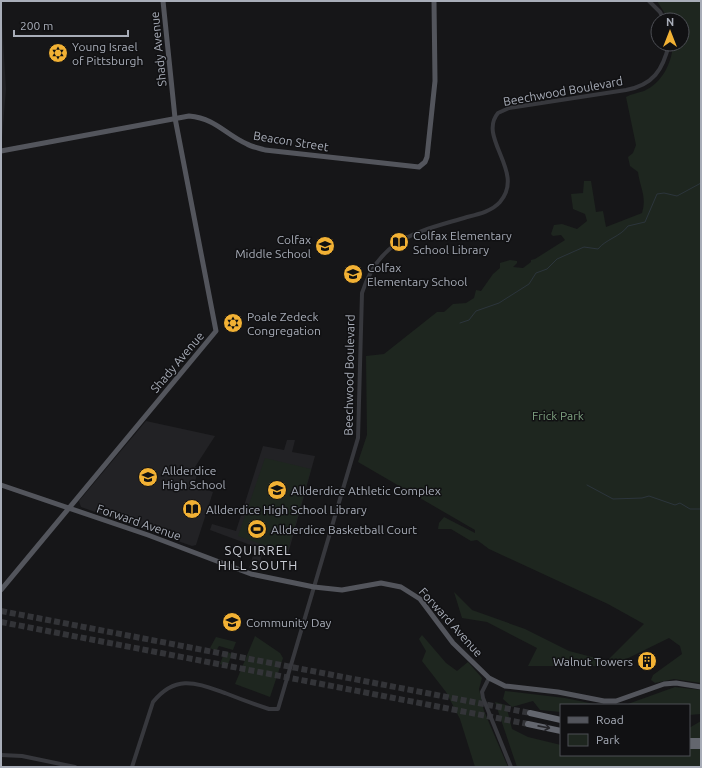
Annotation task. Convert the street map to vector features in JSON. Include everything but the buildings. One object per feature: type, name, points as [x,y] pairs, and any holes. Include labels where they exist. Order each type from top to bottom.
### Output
[{"type":"highway","points":[[530,714],[560,720]]},
{"type":"highway","points":[[528,724],[560,730]]},
{"type":"highway","points":[[690,741],[701,741]]},
{"type":"highway","points":[[690,746],[701,746]]},
{"type":"main road","name":"Shady Avenue","points":[[1,590],[216,332],[175,118],[163,1]]},
{"type":"main road","name":"Beacon Street","points":[[1,151],[189,116],[203,117],[212,121],[248,145],[265,150],[414,167],[422,165],[427,157],[435,81],[434,1]]},
{"type":"main road","name":"Forward Avenue","points":[[1,485],[148,535],[251,574],[314,587],[342,590],[381,583],[390,583],[410,592],[426,605],[453,643],[489,678],[505,686],[558,692],[604,701],[616,701],[664,684],[676,683],[701,687]]},
{"type":"street","points":[[649,1],[660,12]]},
{"type":"street","name":"Beechwood Boulevard","points":[[132,767],[153,702],[159,694],[173,686],[194,682],[269,709],[278,709],[358,438],[360,308],[362,293],[370,272],[387,251],[404,238],[412,234],[489,210],[500,202],[507,189],[508,182],[505,165],[493,133],[492,124],[498,113],[514,107],[626,90],[642,86],[660,70],[666,59],[667,52]]},
{"type":"street","points":[[489,678],[482,692],[483,698],[511,767]]},
{"type":"street","points":[[1,755],[22,756],[75,767]]},
{"type":"shaded area","points":[[1,5],[6,89],[1,151]]},
{"type":"shaded area","name":"Allderdice High School","points":[[146,421],[215,436],[195,467],[199,468],[194,485],[213,492],[196,545],[192,546],[81,507],[79,501]]},
{"type":"shaded area","name":"Allderdice Athletic Complex","points":[[287,440],[295,440],[292,452],[315,456],[288,554],[264,549],[257,571],[249,568],[256,547],[210,530],[212,524],[236,531],[263,446],[284,450]]},
{"type":"green space","name":"Frick Park","points":[[657,1],[701,1],[701,683],[674,679],[655,683],[651,680],[653,675],[682,654],[680,646],[669,638],[612,666],[528,666],[537,648],[487,622],[462,618],[454,592],[472,610],[525,629],[569,651],[607,661],[644,624],[608,604],[489,549],[477,540],[471,541],[451,529],[438,529],[439,523],[444,517],[475,533],[475,530],[358,462],[367,435],[366,356],[384,354],[437,312],[444,312],[453,304],[466,303],[474,298],[476,290],[481,291],[493,274],[500,268],[500,263],[510,260],[517,261],[513,267],[523,268],[531,262],[531,260],[565,240],[561,235],[553,236],[551,234],[554,225],[562,224],[577,229],[587,221],[585,214],[573,209],[571,194],[583,193],[584,181],[591,181],[596,212],[603,211],[606,227],[642,213],[644,202],[638,172],[630,166],[628,157],[633,153],[636,145],[626,97],[644,91],[656,83],[665,72],[672,52],[690,52],[690,12],[664,12]]},
{"type":"green space","name":"Allderdice Athletic Complex","points":[[265,458],[311,469],[287,553],[238,536]]},
{"type":"green space","points":[[422,635],[446,663],[457,671],[468,662],[482,678],[479,689],[484,711],[508,767],[475,767],[460,719],[446,692],[422,661],[426,651],[419,639]]},
{"type":"green space","points":[[255,636],[280,653],[283,658],[270,697],[235,684]]},
{"type":"green space","points":[[216,637],[236,642],[233,650],[219,646],[216,651],[210,648]]},
{"type":"green space","points":[[225,651],[232,654],[227,667],[220,664]]},
{"type":"green space","points":[[675,687],[701,690],[701,714],[690,715],[690,704],[628,704]]},
{"type":"green space","points":[[505,691],[565,698],[594,704],[560,704],[560,712],[540,710],[533,701],[512,707],[503,699]]},
{"type":"green space","points":[[495,702],[506,705],[512,729],[528,737],[560,745],[560,756],[690,756],[690,727],[701,721],[701,767],[517,767]]},
{"type":"waterway","points":[[460,323],[469,320],[476,311],[499,303],[529,284],[536,273],[547,269],[557,259],[584,247],[598,249],[625,230],[628,226],[645,222],[657,194],[664,193],[677,196],[701,183]]},
{"type":"waterway","points":[[587,485],[613,499],[642,498],[649,496],[675,505],[680,503],[690,509],[701,509]]},
{"type":"tunnel","points":[[1,611],[530,713]]},
{"type":"tunnel","points":[[1,622],[528,724]]},
{"type":"place","name":"Young Israel of Pittsburgh","points":[[58,53]]},
{"type":"place","name":"Colfax Elementary School Library","points":[[399,242]]},
{"type":"place","name":"Colfax Middle School","points":[[325,246]]},
{"type":"place","name":"Colfax Elementary School","points":[[353,274]]},
{"type":"place","name":"Poale Zedeck Congregation","points":[[233,323]]},
{"type":"place","name":"Allderdice High School","points":[[148,477]]},
{"type":"place","name":"Allderdice Athletic Complex","points":[[277,490]]},
{"type":"place","name":"Allderdice High School Library","points":[[192,509]]},
{"type":"place","name":"Allderdice Basketball Court","points":[[257,529]]},
{"type":"place","name":"Community Day","points":[[232,622]]},
{"type":"place","name":"Walnut Towers","points":[[647,661]]},
{"type":"district","name":"SQUIRREL HILL SOUTH","points":[[258,558]]}]
